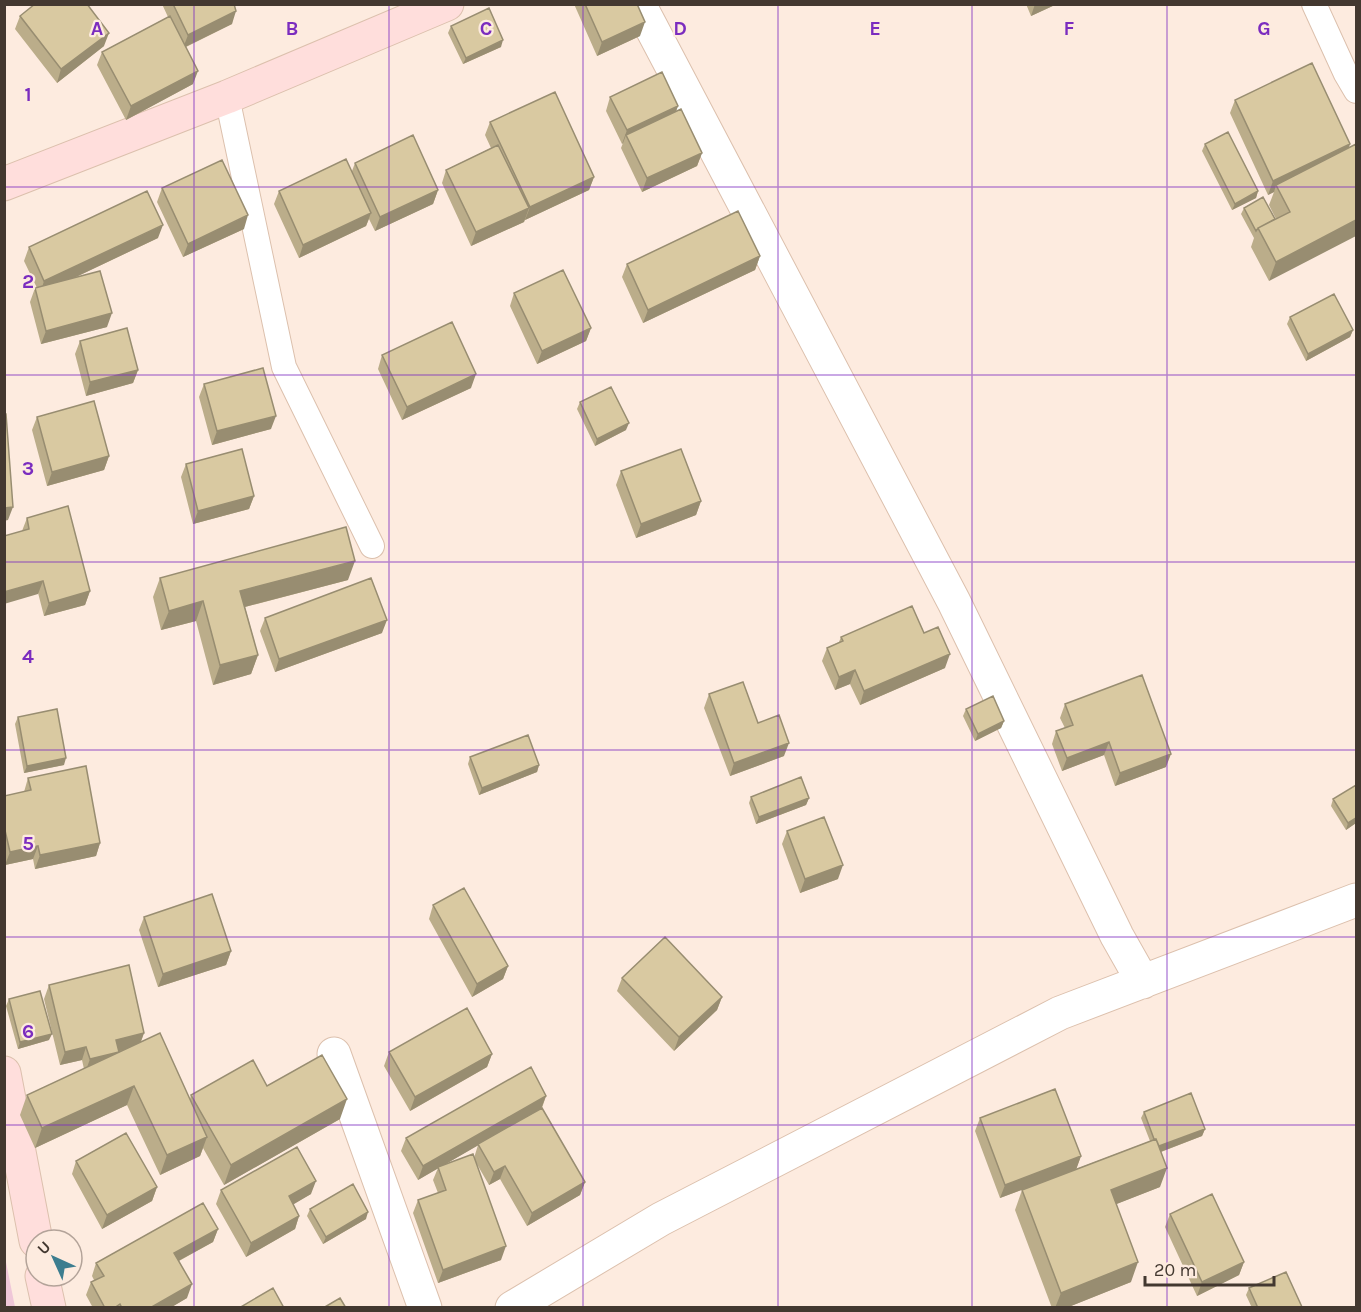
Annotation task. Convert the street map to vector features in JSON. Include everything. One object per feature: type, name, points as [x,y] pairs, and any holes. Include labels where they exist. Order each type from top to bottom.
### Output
[{"type":"street","points":[[4,183],[227,97],[447,4]]},
{"type":"street","points":[[639,4],[954,602],[1117,936],[1143,982]]},
{"type":"street","points":[[512,1308],[661,1219],[1060,1013],[1356,900]]},
{"type":"street","points":[[334,1054],[425,1308]]},
{"type":"street","points":[[4,1073],[34,1228]]},
{"type":"street","points":[[45,1288],[49,1308]]},
{"type":"lane","points":[[1314,4],[1346,74],[1356,90]]},
{"type":"lane","points":[[227,97],[284,367],[372,546]]},
{"type":"shaded area","points":[[5,1257],[15,1307],[5,1307]]},
{"type":"building","points":[[35,4],[87,4],[109,33],[61,69],[20,16]]},
{"type":"building","points":[[173,4],[234,4],[236,11],[188,35]]},
{"type":"building","points":[[585,4],[637,4],[645,22],[602,42]]},
{"type":"building","points":[[489,8],[503,40],[466,58],[451,26]]},
{"type":"building","points":[[170,16],[198,71],[131,106],[102,52]]},
{"type":"building","points":[[1312,63],[1350,144],[1273,181],[1235,100]]},
{"type":"building","points":[[662,72],[678,106],[627,130],[610,97]]},
{"type":"building","points":[[555,92],[594,177],[530,207],[490,122]]},
{"type":"building","points":[[681,109],[702,153],[647,178],[626,135]]},
{"type":"building","points":[[1228,132],[1258,191],[1235,204],[1205,144]]},
{"type":"building","points":[[413,135],[438,190],[380,217],[355,163]]},
{"type":"building","points":[[1356,144],[1356,220],[1276,262],[1258,228],[1290,212],[1276,185]]},
{"type":"building","points":[[498,145],[529,208],[476,232],[446,170]]},
{"type":"building","points":[[346,159],[371,213],[303,245],[279,191]]},
{"type":"building","points":[[222,160],[248,215],[188,244],[162,188]]},
{"type":"building","points":[[147,191],[163,225],[44,281],[29,247]]},
{"type":"building","points":[[1263,197],[1275,219],[1256,231],[1244,208]]},
{"type":"building","points":[[738,211],[760,256],[648,310],[627,264]]},
{"type":"building","points":[[563,270],[591,328],[542,351],[514,293]]},
{"type":"building","points":[[100,271],[112,313],[46,331],[35,288]]},
{"type":"building","points":[[1334,294],[1353,330],[1308,354],[1290,317]]},
{"type":"building","points":[[452,322],[476,374],[407,407],[382,355]]},
{"type":"building","points":[[127,328],[138,370],[90,382],[80,341]]},
{"type":"building","points":[[263,368],[276,416],[217,431],[204,384]]},
{"type":"building","points":[[611,387],[629,423],[597,439],[580,402]]},
{"type":"building","points":[[94,401],[109,456],[52,472],[37,417]]},
{"type":"building","points":[[4,414],[6,414],[13,507],[4,508]]},
{"type":"building","points":[[242,449],[254,496],[198,511],[186,464]]},
{"type":"building","points":[[681,449],[701,501],[641,524],[621,471]]},
{"type":"building","points":[[68,506],[90,591],[49,603],[43,581],[4,592],[4,536],[29,529],[27,518]]},
{"type":"building","points":[[346,527],[355,561],[240,591],[258,655],[220,665],[203,601],[169,611],[160,578]]},
{"type":"building","points":[[371,578],[387,620],[279,659],[265,618]]},
{"type":"building","points":[[912,606],[924,633],[938,627],[950,654],[864,691],[855,670],[839,677],[827,648],[843,641],[841,637]]},
{"type":"building","points":[[1142,675],[1171,754],[1120,773],[1109,742],[1067,758],[1056,731],[1073,725],[1065,704]]},
{"type":"building","points":[[743,682],[758,723],[779,715],[789,743],[734,763],[709,694]]},
{"type":"building","points":[[993,696],[1004,721],[978,734],[966,709]]},
{"type":"building","points":[[57,709],[66,758],[27,766],[18,717]]},
{"type":"building","points":[[528,735],[539,765],[482,788],[470,757]]},
{"type":"building","points":[[86,766],[100,843],[40,855],[38,846],[10,852],[4,826],[4,796],[31,790],[28,778]]},
{"type":"building","points":[[801,777],[809,798],[759,817],[751,797]]},
{"type":"building","points":[[1356,785],[1356,818],[1348,823],[1333,799]]},
{"type":"building","points":[[824,817],[843,865],[805,879],[787,831]]},
{"type":"building","points":[[464,888],[508,966],[477,984],[433,905]]},
{"type":"building","points":[[212,894],[231,951],[163,974],[144,917]]},
{"type":"building","points":[[665,937],[722,997],[679,1037],[622,978]]},
{"type":"building","points":[[129,965],[144,1033],[116,1040],[119,1052],[90,1059],[86,1047],[65,1052],[49,985]]},
{"type":"building","points":[[40,991],[52,1034],[20,1042],[9,999]]},
{"type":"building","points":[[467,1008],[492,1054],[415,1097],[389,1052]]},
{"type":"building","points":[[160,1033],[207,1137],[167,1155],[134,1086],[42,1128],[27,1095]]},
{"type":"building","points":[[322,1055],[347,1099],[231,1165],[191,1095],[253,1060],[267,1086]]},
{"type":"building","points":[[531,1067],[546,1096],[423,1166],[406,1138]]},
{"type":"building","points":[[1055,1089],[1081,1156],[1005,1185],[980,1118]]},
{"type":"building","points":[[1191,1093],[1205,1129],[1159,1146],[1144,1112]]},
{"type":"building","points":[[542,1108],[585,1182],[532,1213],[505,1166],[494,1172],[478,1144]]},
{"type":"building","points":[[126,1133],[157,1187],[107,1215],[76,1161]]},
{"type":"building","points":[[1156,1139],[1167,1168],[1111,1190],[1138,1262],[1061,1293],[1022,1190]]},
{"type":"building","points":[[297,1147],[316,1181],[289,1196],[299,1216],[251,1243],[221,1190]]},
{"type":"building","points":[[473,1154],[506,1246],[443,1270],[418,1200],[446,1190],[438,1167]]},
{"type":"building","points":[[353,1184],[368,1212],[326,1237],[310,1209]]},
{"type":"building","points":[[1212,1194],[1244,1262],[1202,1282],[1170,1214]]},
{"type":"building","points":[[203,1203],[218,1229],[174,1253],[192,1284],[150,1308],[122,1308],[120,1304],[114,1308],[105,1308],[91,1282],[104,1276],[96,1263]]},
{"type":"building","points":[[1286,1272],[1302,1307],[1258,1308],[1249,1288]]},
{"type":"building","points":[[273,1288],[284,1308],[239,1308]]},
{"type":"building","points":[[340,1298],[346,1308],[323,1308]]}]
